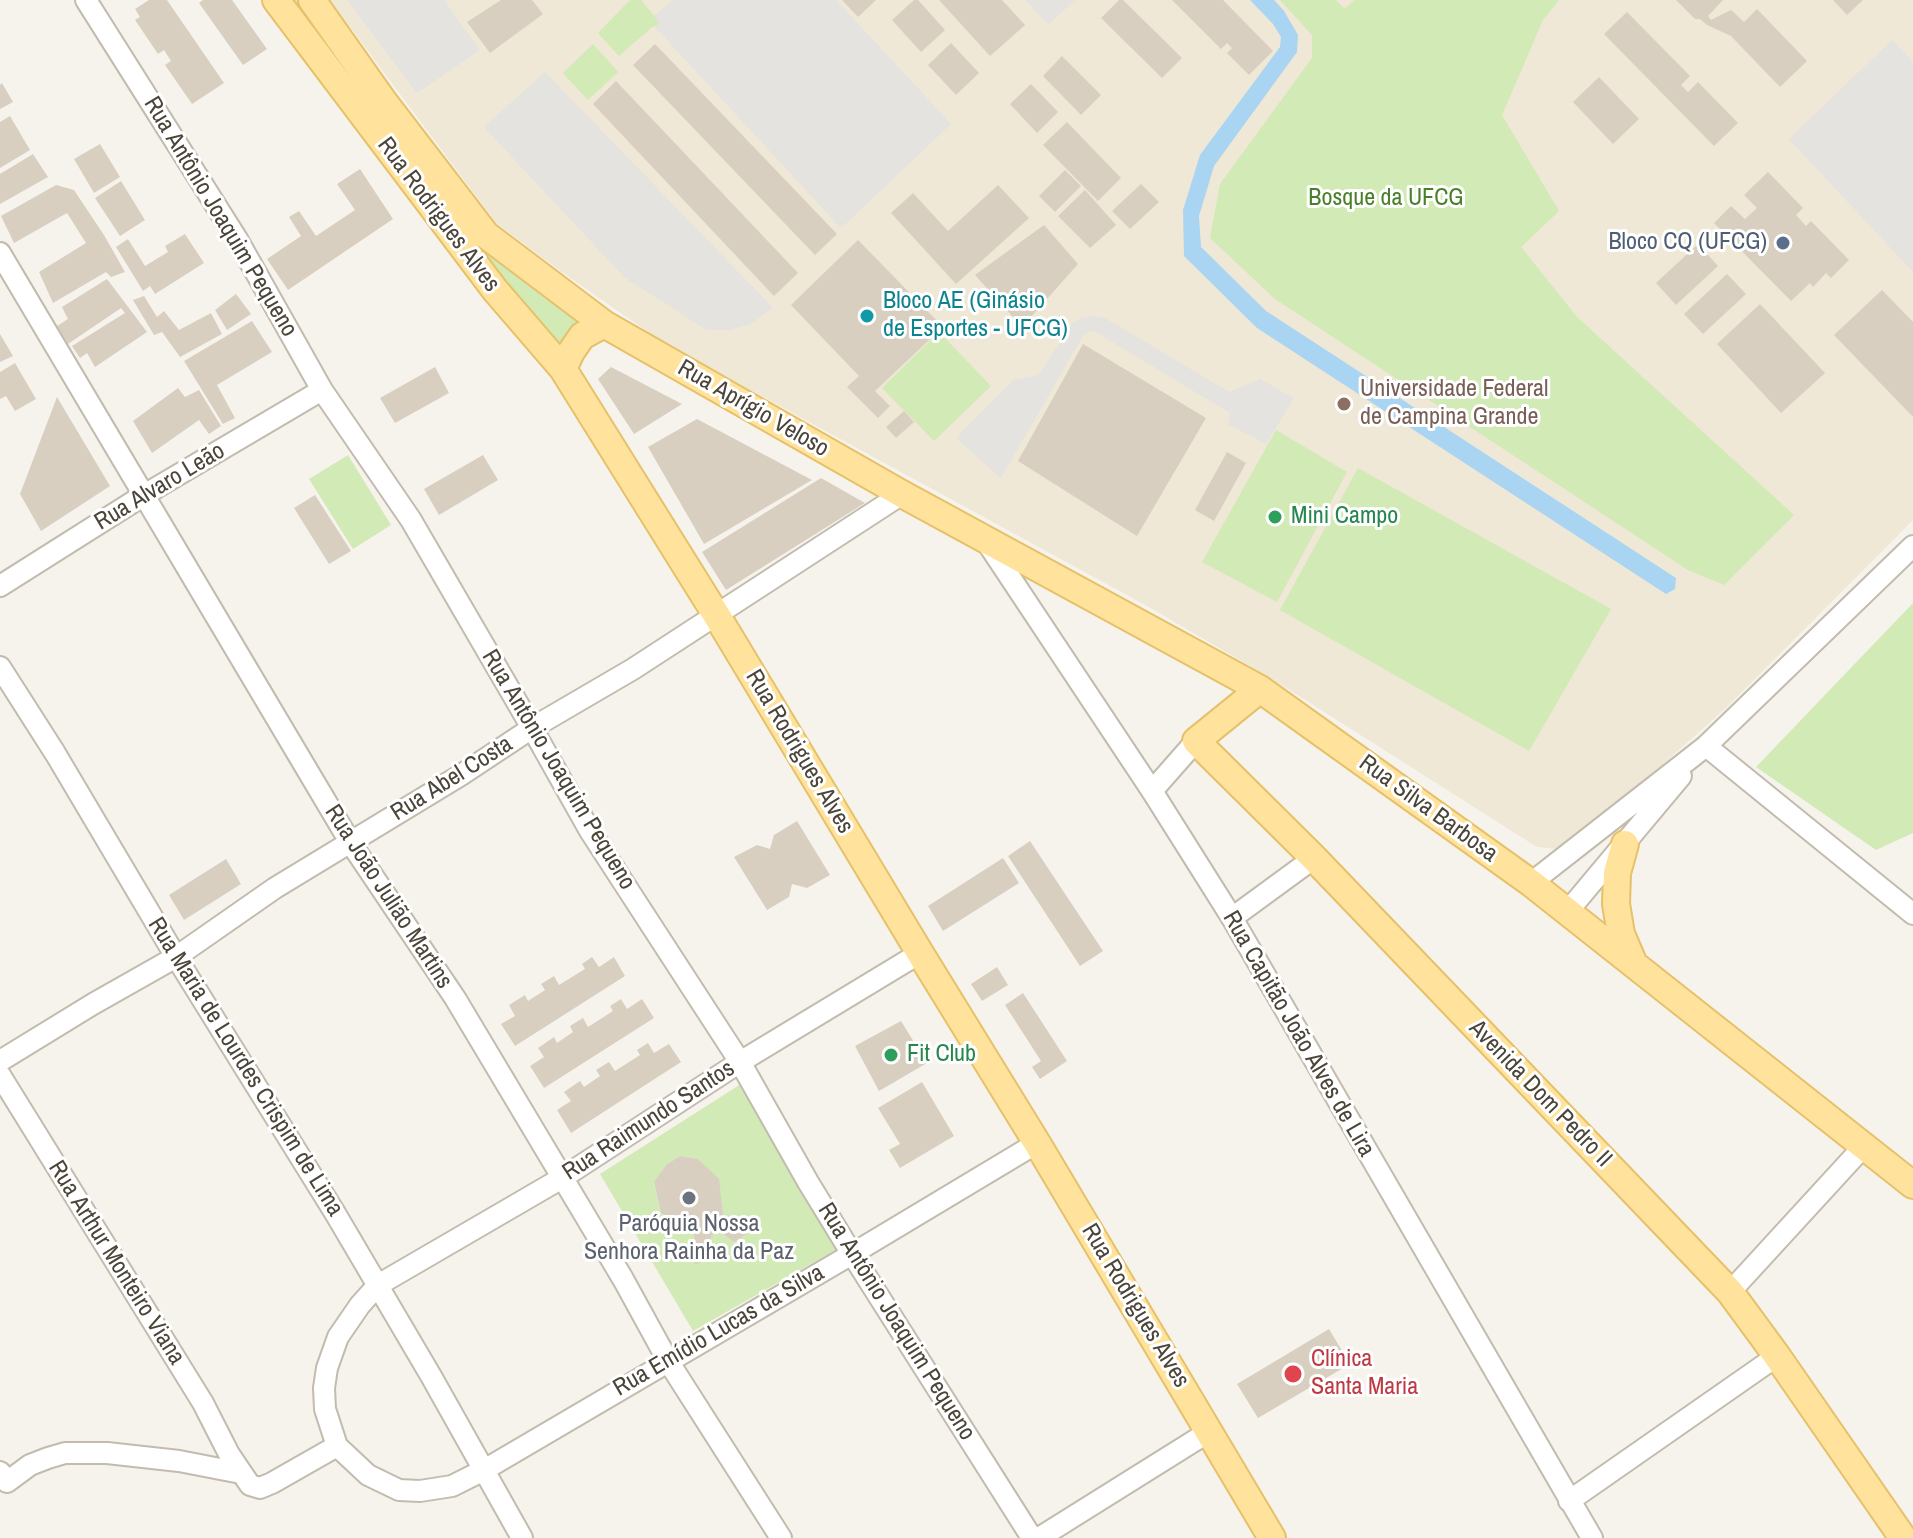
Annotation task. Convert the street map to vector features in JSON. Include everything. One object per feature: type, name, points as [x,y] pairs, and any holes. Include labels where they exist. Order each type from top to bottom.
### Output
[{"type":"main road","name":"Rua Rodrigues Alves","points":[[276,0],[495,290],[563,369],[1037,1143],[1272,1538]]},
{"type":"main road","name":"Rua Rodrigues Alves","points":[[312,0],[384,102],[486,235],[604,324]]},
{"type":"main road","points":[[563,369],[582,336],[604,324]]},
{"type":"main road","name":"Rua Aprígio Veloso","points":[[604,324],[902,494]]},
{"type":"main road","name":"Rua Silva Barbosa","points":[[902,494],[1260,689],[1568,911],[1913,1185]]},
{"type":"main road","points":[[1196,741],[1260,689]]},
{"type":"main road","name":"Avenida Dom Pedro II","points":[[1196,741],[1314,858],[1730,1292],[1903,1538]]},
{"type":"main road","points":[[1625,844],[1617,873],[1616,904],[1621,934],[1633,962]]},
{"type":"street","name":"Rua Antônio Joaquim Pequeno","points":[[86,0],[237,239],[322,390],[411,520],[590,831],[740,1062],[852,1254],[1032,1538]]},
{"type":"street","name":"Rua João Julião Martins","points":[[0,253],[350,842],[455,998],[623,1279],[668,1361],[781,1538]]},
{"type":"street","name":"Rua Alvaro Leão","points":[[0,586],[144,495],[322,390]]},
{"type":"street","name":"Rua Abel Costa","points":[[0,1061],[176,957],[275,888],[633,669],[902,494]]},
{"type":"street","name":"Rua Capitão João Alves de Lira","points":[[986,541],[1152,791],[1232,918],[1592,1538]]},
{"type":"street","points":[[1531,883],[1706,746],[1913,546]]},
{"type":"street","name":"Rua Maria de Lourdes Crispim de Lima","points":[[0,667],[335,1213],[522,1538]]},
{"type":"street","points":[[1152,791],[1196,741]]},
{"type":"street","points":[[1568,911],[1706,746]]},
{"type":"street","points":[[1706,746],[1913,914]]},
{"type":"street","points":[[1232,918],[1314,858]]},
{"type":"street","name":"Rua Raimundo Santos","points":[[337,1446],[325,1409],[327,1368],[338,1337],[378,1285],[562,1178],[740,1062],[920,953]]},
{"type":"street","name":"Rua Arthur Monteiro Viana","points":[[0,1075],[203,1403],[241,1473]]},
{"type":"street","name":"Rua Emídio Lucas da Silva","points":[[337,1446],[368,1475],[399,1490],[420,1491],[452,1486],[1037,1143]]},
{"type":"street","points":[[1730,1292],[1863,1147]]},
{"type":"street","points":[[1569,1501],[1777,1356]]},
{"type":"street","points":[[1039,1538],[1210,1431]]},
{"type":"street","points":[[4,1477],[65,1453],[107,1453],[179,1461],[241,1473],[250,1485],[260,1488],[337,1446]]},
{"type":"shaded area","name":"Universidade Federal de Campina Grande","points":[[330,0],[1913,0],[1913,520],[1727,707],[1578,840],[1558,849],[1537,847],[1269,677],[1147,606],[664,343],[556,268],[496,223]]},
{"type":"shaded area","points":[[347,0],[444,0],[480,50],[417,93]]},
{"type":"shaded area","points":[[673,0],[836,0],[951,124],[841,228],[655,27],[660,23],[654,16]]},
{"type":"shaded area","points":[[1026,0],[1075,0],[1048,25]]},
{"type":"shaded area","points":[[1892,40],[1913,62],[1913,272],[1789,139]]},
{"type":"shaded area","points":[[545,72],[773,308],[749,325],[730,330],[707,330],[625,278],[484,127]]},
{"type":"shaded area","points":[[1093,316],[1105,318],[1229,392],[1260,379],[1294,398],[1266,444],[1228,424],[1230,413],[1091,331],[1084,334],[1001,478],[956,438],[1013,380],[1039,375],[1073,322]]},
{"type":"green space","points":[[285,0],[306,0],[482,236],[588,318],[562,355]]},
{"type":"green space","points":[[630,0],[641,0],[660,23],[619,56],[598,33]]},
{"type":"green space","name":"Bosque da UFCG","points":[[1280,0],[1336,0],[1345,9],[1354,0],[1559,0],[1543,20],[1502,115],[1559,211],[1521,247],[1577,317],[1794,515],[1724,585],[1688,570],[1275,299],[1210,238],[1220,184],[1312,58],[1312,35]]},
{"type":"green space","points":[[593,44],[618,72],[588,100],[563,73]]},
{"type":"green space","points":[[939,332],[991,386],[934,441],[882,388]]},
{"type":"green space","name":"Mini Campo","points":[[1276,430],[1347,472],[1277,602],[1202,562]]},
{"type":"green space","points":[[348,455],[391,525],[353,549],[309,479]]},
{"type":"green space","points":[[1358,468],[1611,609],[1529,751],[1280,610]]},
{"type":"green space","points":[[1913,603],[1913,833],[1876,850],[1756,767]]},
{"type":"green space","points":[[755,1075],[853,1240],[693,1331],[600,1174]],"holes":[[[680,1156],[698,1159],[718,1179],[723,1214],[752,1231],[734,1242],[719,1231],[711,1236],[695,1264],[694,1234],[661,1213],[654,1183],[667,1164]]]},
{"type":"water","points":[[1250,0],[1274,0],[1284,11],[1298,35],[1297,52],[1214,166],[1199,216],[1201,247],[1266,311],[1676,578],[1675,589],[1666,594],[1257,328],[1184,256],[1183,210],[1200,155],[1280,47],[1281,37],[1273,24]]},
{"type":"building","points":[[149,0],[167,0],[224,83],[192,104],[165,65],[171,61],[164,50],[158,54],[135,20],[140,17],[135,9]]},
{"type":"building","points":[[203,0],[232,0],[267,49],[243,65],[199,3]]},
{"type":"building","points":[[501,0],[532,0],[543,14],[490,53],[467,22]]},
{"type":"building","points":[[842,0],[876,0],[858,17]]},
{"type":"building","points":[[914,0],[918,0],[945,30],[921,52],[892,20]]},
{"type":"building","points":[[939,0],[1002,0],[1025,25],[990,56]]},
{"type":"building","points":[[1119,0],[1123,0],[1182,58],[1162,78],[1101,18]]},
{"type":"building","points":[[1172,0],[1223,0],[1273,51],[1249,75],[1227,53],[1232,48],[1227,43],[1221,49]]},
{"type":"building","points":[[1676,0],[1723,0],[1708,16],[1711,20],[1731,10],[1744,22],[1757,9],[1807,61],[1780,87],[1731,36],[1695,19]]},
{"type":"building","points":[[1833,0],[1863,0],[1847,15]]},
{"type":"building","points":[[1627,12],[1690,76],[1681,85],[1688,92],[1698,82],[1738,123],[1714,146],[1604,34]]},
{"type":"building","points":[[951,43],[979,73],[956,95],[928,65]]},
{"type":"building","points":[[655,44],[837,234],[815,255],[633,65]]},
{"type":"building","points":[[1062,56],[1101,95],[1081,115],[1043,76]]},
{"type":"building","points":[[1599,77],[1639,119],[1613,144],[1573,102]]},
{"type":"building","points":[[616,81],[798,273],[774,296],[593,104]]},
{"type":"building","points":[[2,83],[13,102],[0,109],[0,85]]},
{"type":"building","points":[[1031,84],[1058,112],[1037,133],[1010,104]]},
{"type":"building","points":[[10,116],[30,150],[0,168],[0,122]]},
{"type":"building","points":[[1067,122],[1121,178],[1098,201],[1043,145]]},
{"type":"building","points":[[100,144],[120,177],[94,193],[74,159]]},
{"type":"building","points":[[33,154],[48,177],[0,204],[0,174]]},
{"type":"building","points":[[360,169],[393,219],[288,290],[267,259],[301,236],[289,217],[299,211],[316,236],[355,210],[337,184]]},
{"type":"building","points":[[1065,170],[1081,186],[1055,212],[1039,196]]},
{"type":"building","name":"Bloco CQ (UFCG)","points":[[1768,172],[1803,208],[1796,215],[1806,226],[1811,221],[1849,260],[1831,278],[1826,273],[1813,287],[1810,283],[1791,301],[1714,223],[1731,206],[1745,219],[1757,208],[1744,195]]},
{"type":"building","points":[[121,181],[145,220],[120,236],[95,198]]},
{"type":"building","points":[[1141,184],[1159,202],[1130,229],[1112,211]]},
{"type":"building","points":[[56,185],[74,190],[125,272],[111,277],[106,272],[53,303],[39,272],[86,243],[67,213],[14,243],[1,216]]},
{"type":"building","points":[[998,185],[1029,218],[956,284],[891,213],[913,193],[948,231]]},
{"type":"building","points":[[1085,190],[1116,225],[1090,248],[1058,216]]},
{"type":"building","points":[[1044,225],[1078,264],[1022,327],[975,275]]},
{"type":"building","points":[[185,234],[204,263],[155,294],[150,286],[143,291],[116,247],[128,239],[145,266],[168,252],[165,246]]},
{"type":"building","name":"Bloco AE (Ginásio de Esportes - UFCG)","points":[[858,240],[943,327],[875,391],[890,406],[878,418],[847,387],[859,376],[791,305]]},
{"type":"building","points":[[1698,244],[1718,266],[1676,305],[1656,283]]},
{"type":"building","points":[[1727,274],[1746,294],[1703,334],[1684,314]]},
{"type":"building","points":[[107,279],[147,332],[95,367],[87,353],[80,358],[72,346],[125,313],[121,308],[68,344],[57,326],[68,319],[62,307]]},
{"type":"building","points":[[1882,290],[1913,322],[1913,417],[1834,335]]},
{"type":"building","points":[[236,294],[251,314],[227,330],[215,310]]},
{"type":"building","points":[[144,296],[157,317],[164,311],[179,330],[211,313],[222,334],[180,357],[162,332],[154,335],[133,300]]},
{"type":"building","points":[[1760,304],[1825,373],[1781,413],[1717,344]]},
{"type":"building","points":[[252,321],[272,352],[217,385],[235,418],[223,424],[184,361]]},
{"type":"building","points":[[0,334],[13,356],[0,362]]},
{"type":"building","points":[[1083,344],[1206,418],[1137,536],[1018,461]]},
{"type":"building","points":[[15,363],[36,399],[15,411],[6,396],[0,399],[0,372]]},
{"type":"building","points":[[435,367],[449,393],[395,423],[380,398]]},
{"type":"building","points":[[611,367],[682,404],[634,434],[598,379]]},
{"type":"building","points":[[178,388],[185,397],[199,390],[221,426],[209,434],[199,420],[152,453],[133,421]]},
{"type":"building","points":[[57,397],[110,486],[41,531],[20,494]]},
{"type":"building","points":[[904,411],[914,422],[896,438],[886,427]]},
{"type":"building","points":[[697,419],[812,480],[704,544],[648,447]]},
{"type":"building","points":[[1227,452],[1246,463],[1214,521],[1195,510]]},
{"type":"building","points":[[483,455],[498,480],[439,515],[424,489]]},
{"type":"building","points":[[821,478],[865,503],[726,590],[702,552]]},
{"type":"building","points":[[315,495],[351,551],[329,564],[294,508]]},
{"type":"building","points":[[797,821],[830,875],[807,888],[792,884],[789,897],[767,910],[734,857],[757,845],[770,849],[774,835]]},
{"type":"building","points":[[1030,841],[1103,951],[1080,966],[1008,856]]},
{"type":"building","points":[[1003,858],[1019,883],[943,931],[928,906]]},
{"type":"building","points":[[226,859],[241,884],[184,920],[169,895]]},
{"type":"building","points":[[592,957],[599,967],[614,957],[625,976],[515,1046],[501,1024],[515,1016],[509,1005],[525,995],[528,1001],[545,990],[541,984],[554,976],[559,985],[585,969],[582,964]]},
{"type":"building","points":[[997,967],[1008,985],[982,1001],[971,984]]},
{"type":"building","points":[[1023,993],[1067,1061],[1040,1079],[1032,1067],[1041,1061],[1005,1005]]},
{"type":"building","points":[[621,999],[627,1009],[642,999],[654,1018],[544,1088],[530,1066],[544,1057],[538,1048],[554,1037],[557,1043],[573,1032],[570,1026],[583,1018],[588,1027],[613,1011],[610,1006]]},
{"type":"building","name":"Fit Club","points":[[901,1021],[927,1063],[879,1091],[855,1046]]},
{"type":"building","points":[[648,1043],[654,1053],[669,1044],[681,1062],[571,1133],[557,1110],[571,1101],[564,1092],[580,1081],[584,1087],[600,1076],[596,1070],[609,1062],[615,1071],[640,1055],[637,1050]]},
{"type":"building","points":[[922,1082],[954,1136],[900,1168],[889,1150],[900,1144],[878,1108]]},
{"type":"building","name":"Paróquia Nossa Senhora Rainha da Paz","points":[[680,1156],[698,1159],[719,1179],[723,1214],[752,1231],[734,1242],[719,1231],[711,1236],[711,1255],[695,1265],[694,1234],[661,1213],[654,1182],[667,1164]]},
{"type":"building","name":"Clínica Santa Maria","points":[[1329,1329],[1350,1364],[1258,1418],[1237,1384]]},
{"type":"place","name":"Bloco CQ (UFCG)","points":[[1783,243]]},
{"type":"place","name":"Bloco AE (Ginásio de Esportes - UFCG)","points":[[867,316]]},
{"type":"place","name":"Universidade Federal de Campina Grande","points":[[1344,404]]},
{"type":"place","name":"Mini Campo","points":[[1275,517]]},
{"type":"place","name":"Fit Club","points":[[891,1055]]},
{"type":"place","name":"Paróquia Nossa Senhora Rainha da Paz","points":[[689,1198]]},
{"type":"place","name":"Clínica Santa Maria","points":[[1293,1374]]}]
